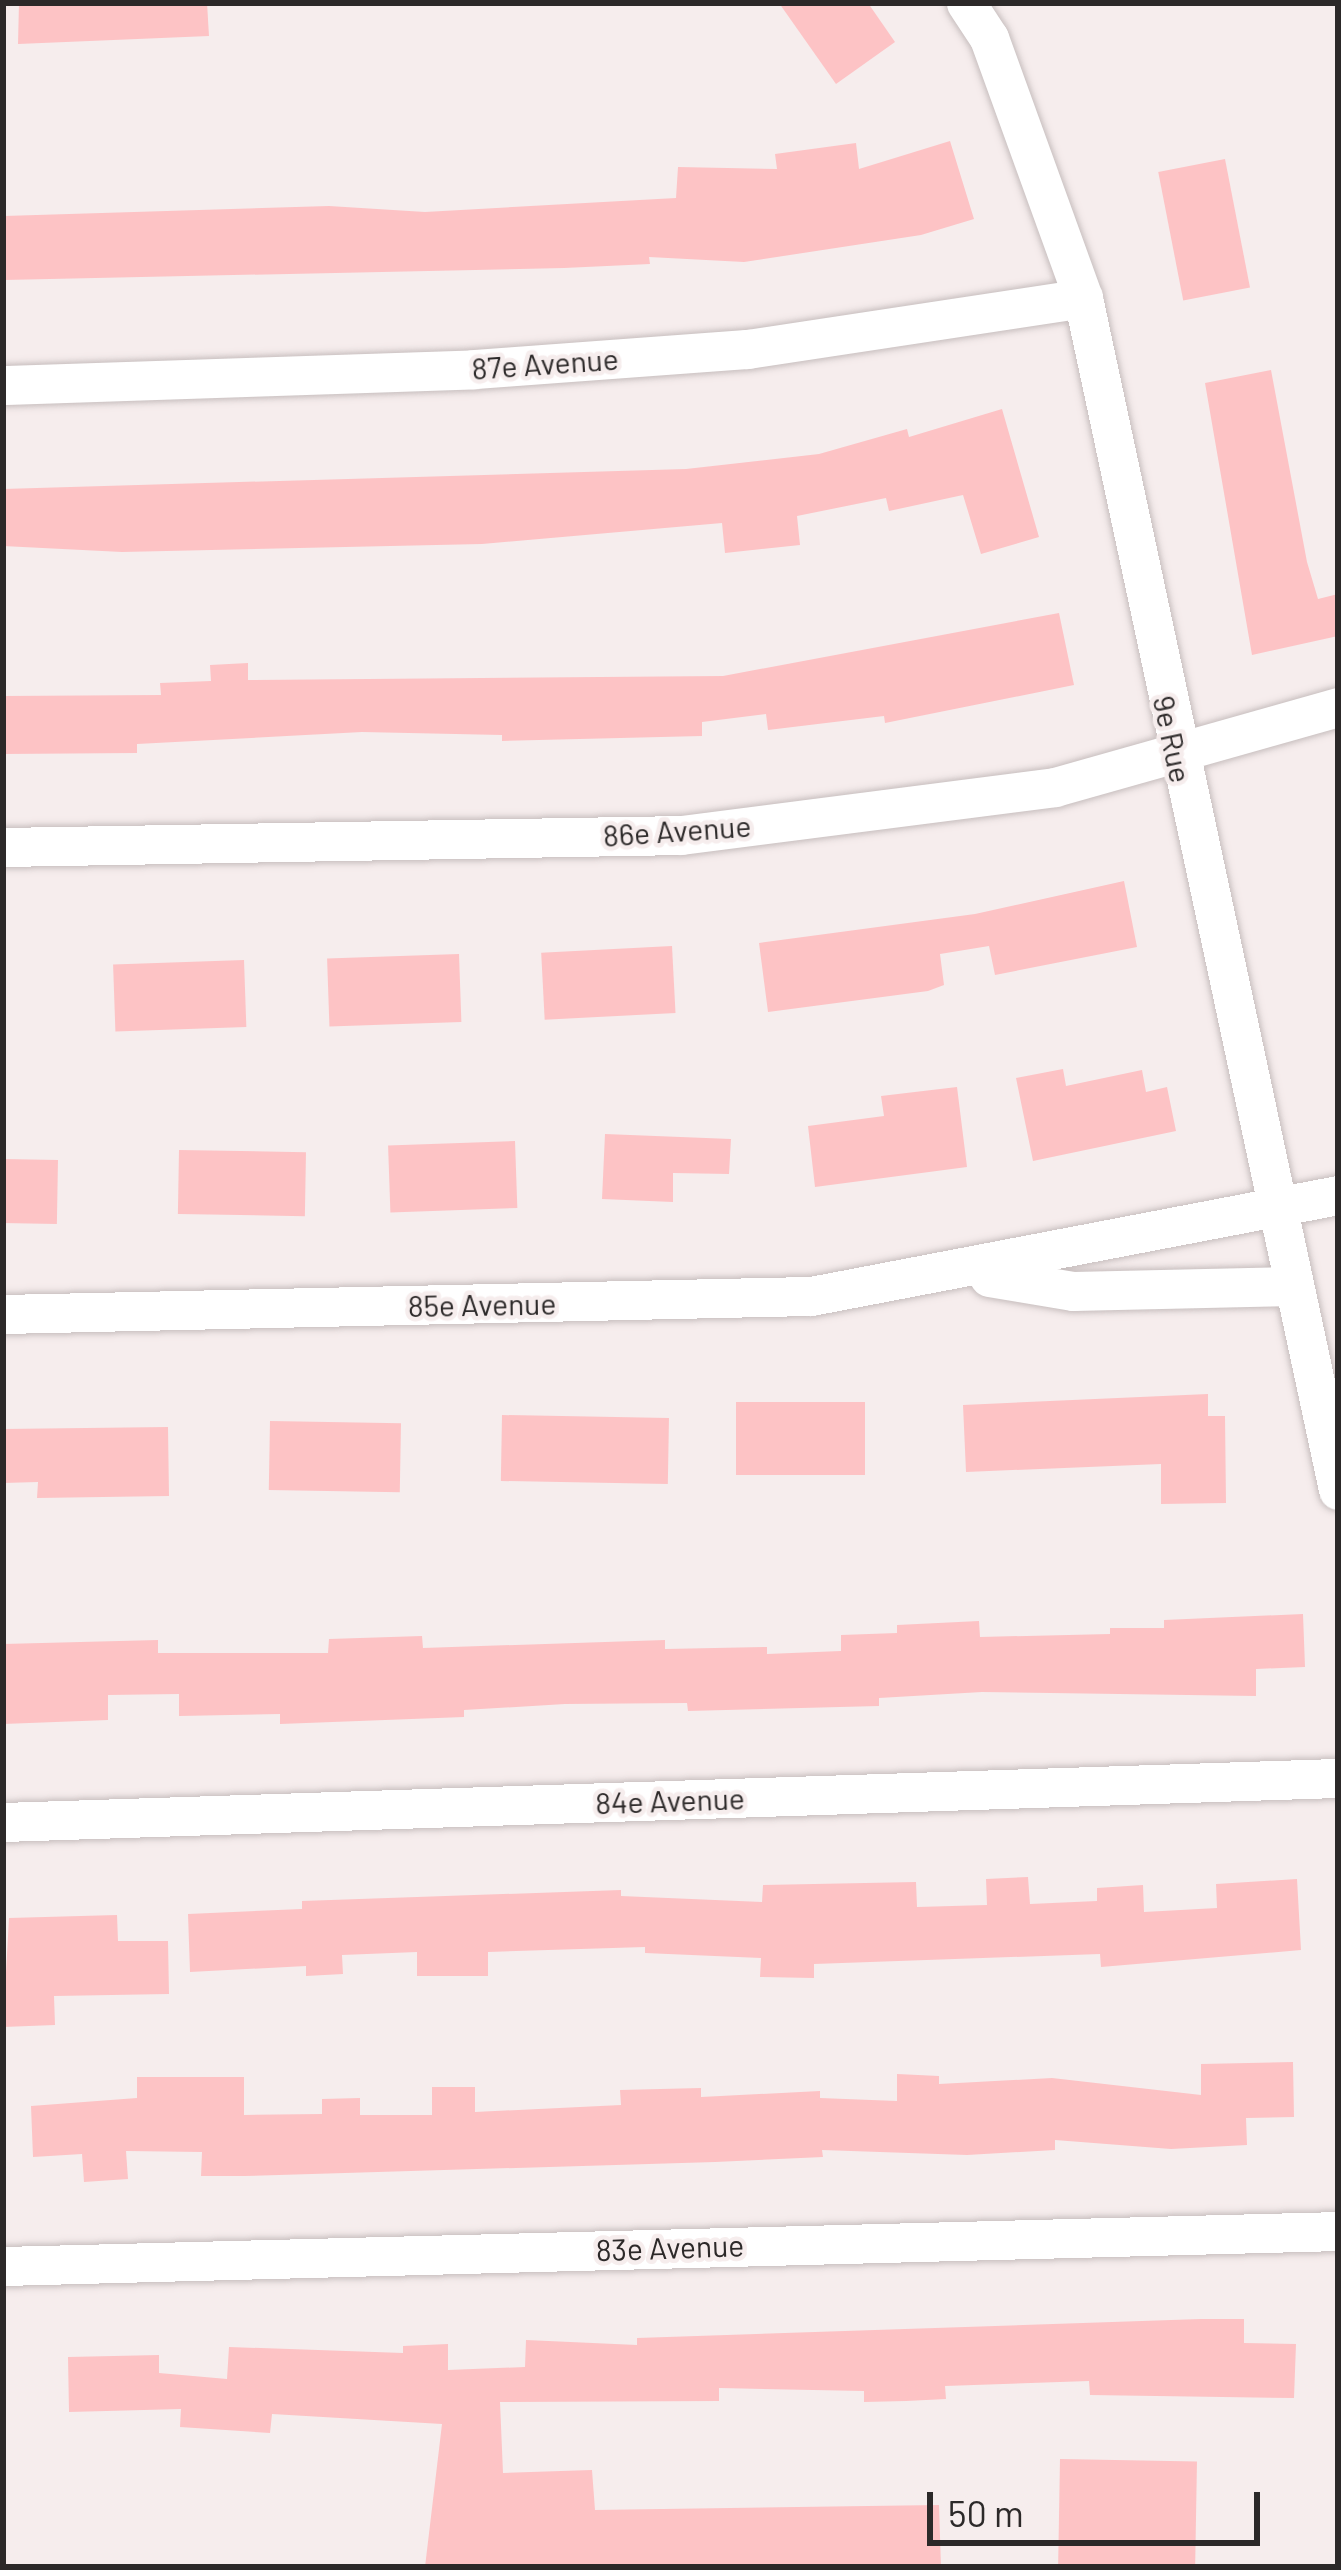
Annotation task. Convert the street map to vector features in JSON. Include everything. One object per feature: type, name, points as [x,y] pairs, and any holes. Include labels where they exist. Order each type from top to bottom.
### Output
[{"type":"street","name":"9e Rue","points":[[966,3],[989,38],[1083,298],[1175,752],[1338,1490]]},
{"type":"street","name":"87e Avenue","points":[[3,386],[474,369],[747,349],[1083,298]]},
{"type":"street","name":"86e Avenue","points":[[3,847],[681,835],[1055,787],[1338,706]]},
{"type":"street","name":"85e Avenue","points":[[3,1314],[789,1297],[960,1272],[1338,1195]]},
{"type":"street","name":"85e Avenue","points":[[960,1272],[1073,1291],[1293,1286]]},
{"type":"street","name":"84e Avenue","points":[[3,1822],[1338,1778]]},
{"type":"street","name":"83e Avenue","points":[[3,2266],[1338,2231]]},
{"type":"building","points":[[19,3],[207,3],[209,36],[18,44]]},
{"type":"building","points":[[779,3],[868,3],[895,42],[836,84]]},
{"type":"building","points":[[950,141],[974,219],[921,235],[744,262],[649,257],[650,264],[564,268],[4,280],[4,216],[329,206],[425,212],[676,198],[678,167],[777,169],[775,154],[856,143],[859,169]]},
{"type":"building","points":[[1225,159],[1250,288],[1183,301],[1158,172]]},
{"type":"building","points":[[1271,370],[1307,562],[1318,599],[1338,594],[1338,636],[1252,655],[1205,383]]},
{"type":"building","points":[[1002,409],[1039,537],[981,554],[963,495],[889,511],[886,498],[797,516],[800,545],[725,553],[722,523],[482,544],[122,552],[3,546],[3,489],[686,469],[819,454],[907,429],[909,437]]},
{"type":"building","points":[[1059,613],[1074,685],[885,723],[884,716],[768,730],[766,714],[702,722],[702,736],[502,741],[502,735],[362,732],[137,744],[137,753],[3,754],[3,696],[161,695],[160,683],[211,681],[210,665],[248,663],[248,680],[723,676]]},
{"type":"building","points":[[1124,881],[1137,947],[995,975],[989,946],[940,954],[944,985],[928,991],[768,1012],[759,943],[975,914]]},
{"type":"building","points":[[672,946],[676,1013],[545,1020],[541,953]]},
{"type":"building","points":[[459,954],[461,1022],[329,1027],[327,959]]},
{"type":"building","points":[[244,960],[246,1027],[115,1032],[113,965]]},
{"type":"building","points":[[1063,1069],[1066,1086],[1142,1070],[1146,1092],[1167,1087],[1176,1131],[1033,1161],[1016,1078]]},
{"type":"building","points":[[957,1087],[967,1167],[815,1187],[808,1126],[884,1116],[881,1096]]},
{"type":"building","points":[[605,1134],[731,1139],[729,1174],[673,1173],[673,1202],[602,1199]]},
{"type":"building","points":[[515,1141],[517,1208],[390,1212],[388,1145]]},
{"type":"building","points":[[179,1150],[306,1152],[305,1216],[178,1214]]},
{"type":"building","points":[[3,1159],[58,1160],[57,1224],[3,1223]]},
{"type":"building","points":[[1208,1394],[1208,1416],[1225,1416],[1226,1503],[1161,1504],[1161,1464],[966,1472],[963,1405]]},
{"type":"building","points":[[736,1402],[865,1402],[865,1475],[736,1475]]},
{"type":"building","points":[[502,1415],[669,1418],[668,1484],[501,1481]]},
{"type":"building","points":[[270,1421],[401,1423],[400,1492],[269,1490]]},
{"type":"building","points":[[168,1427],[169,1496],[37,1498],[38,1482],[3,1483],[3,1429]]},
{"type":"building","points":[[1303,1614],[1305,1667],[1256,1669],[1256,1696],[982,1692],[879,1698],[879,1706],[688,1711],[687,1703],[565,1704],[464,1710],[464,1717],[280,1724],[280,1714],[179,1716],[179,1694],[108,1695],[108,1720],[3,1724],[3,1644],[158,1640],[158,1653],[328,1653],[329,1639],[422,1636],[423,1648],[665,1640],[665,1649],[767,1647],[767,1654],[841,1651],[841,1635],[897,1633],[897,1625],[979,1621],[980,1637],[1110,1634],[1110,1628],[1164,1628],[1164,1620]]},
{"type":"building","points":[[1028,1877],[1030,1904],[1097,1901],[1097,1888],[1143,1885],[1144,1912],[1217,1908],[1216,1884],[1297,1879],[1301,1950],[1101,1967],[1100,1954],[814,1964],[814,1978],[760,1977],[761,1958],[645,1953],[645,1947],[488,1952],[488,1976],[417,1976],[417,1952],[342,1955],[343,1974],[306,1976],[306,1966],[190,1972],[188,1914],[302,1909],[302,1901],[621,1890],[621,1896],[762,1902],[763,1885],[916,1882],[917,1907],[987,1905],[986,1879]]},
{"type":"building","points":[[117,1915],[118,1941],[168,1941],[169,1994],[54,1996],[55,2025],[3,2027],[9,1918]]},
{"type":"building","points":[[1293,2062],[1294,2117],[1246,2118],[1247,2145],[1171,2149],[1055,2140],[1055,2150],[967,2155],[822,2150],[823,2157],[715,2162],[244,2176],[201,2176],[202,2152],[126,2151],[128,2179],[84,2182],[82,2154],[33,2157],[31,2106],[137,2098],[137,2077],[244,2077],[244,2115],[322,2114],[322,2099],[360,2098],[360,2115],[432,2115],[432,2087],[475,2087],[475,2112],[621,2105],[620,2090],[701,2088],[701,2097],[820,2091],[820,2098],[897,2101],[897,2074],[939,2076],[939,2084],[1052,2078],[1201,2095],[1201,2064]]},
{"type":"building","points":[[1244,2319],[1244,2343],[1296,2344],[1294,2398],[1090,2395],[1089,2381],[945,2386],[946,2399],[906,2401],[864,2402],[864,2391],[719,2388],[719,2401],[500,2402],[503,2473],[592,2470],[595,2510],[939,2505],[941,2567],[425,2567],[442,2424],[272,2414],[270,2433],[180,2427],[181,2409],[69,2412],[68,2357],[159,2355],[159,2373],[227,2379],[229,2347],[403,2353],[403,2346],[448,2344],[448,2370],[525,2367],[526,2340],[637,2345],[637,2338]]},
{"type":"building","points":[[1060,2459],[1197,2461],[1195,2567],[1058,2567]]}]
